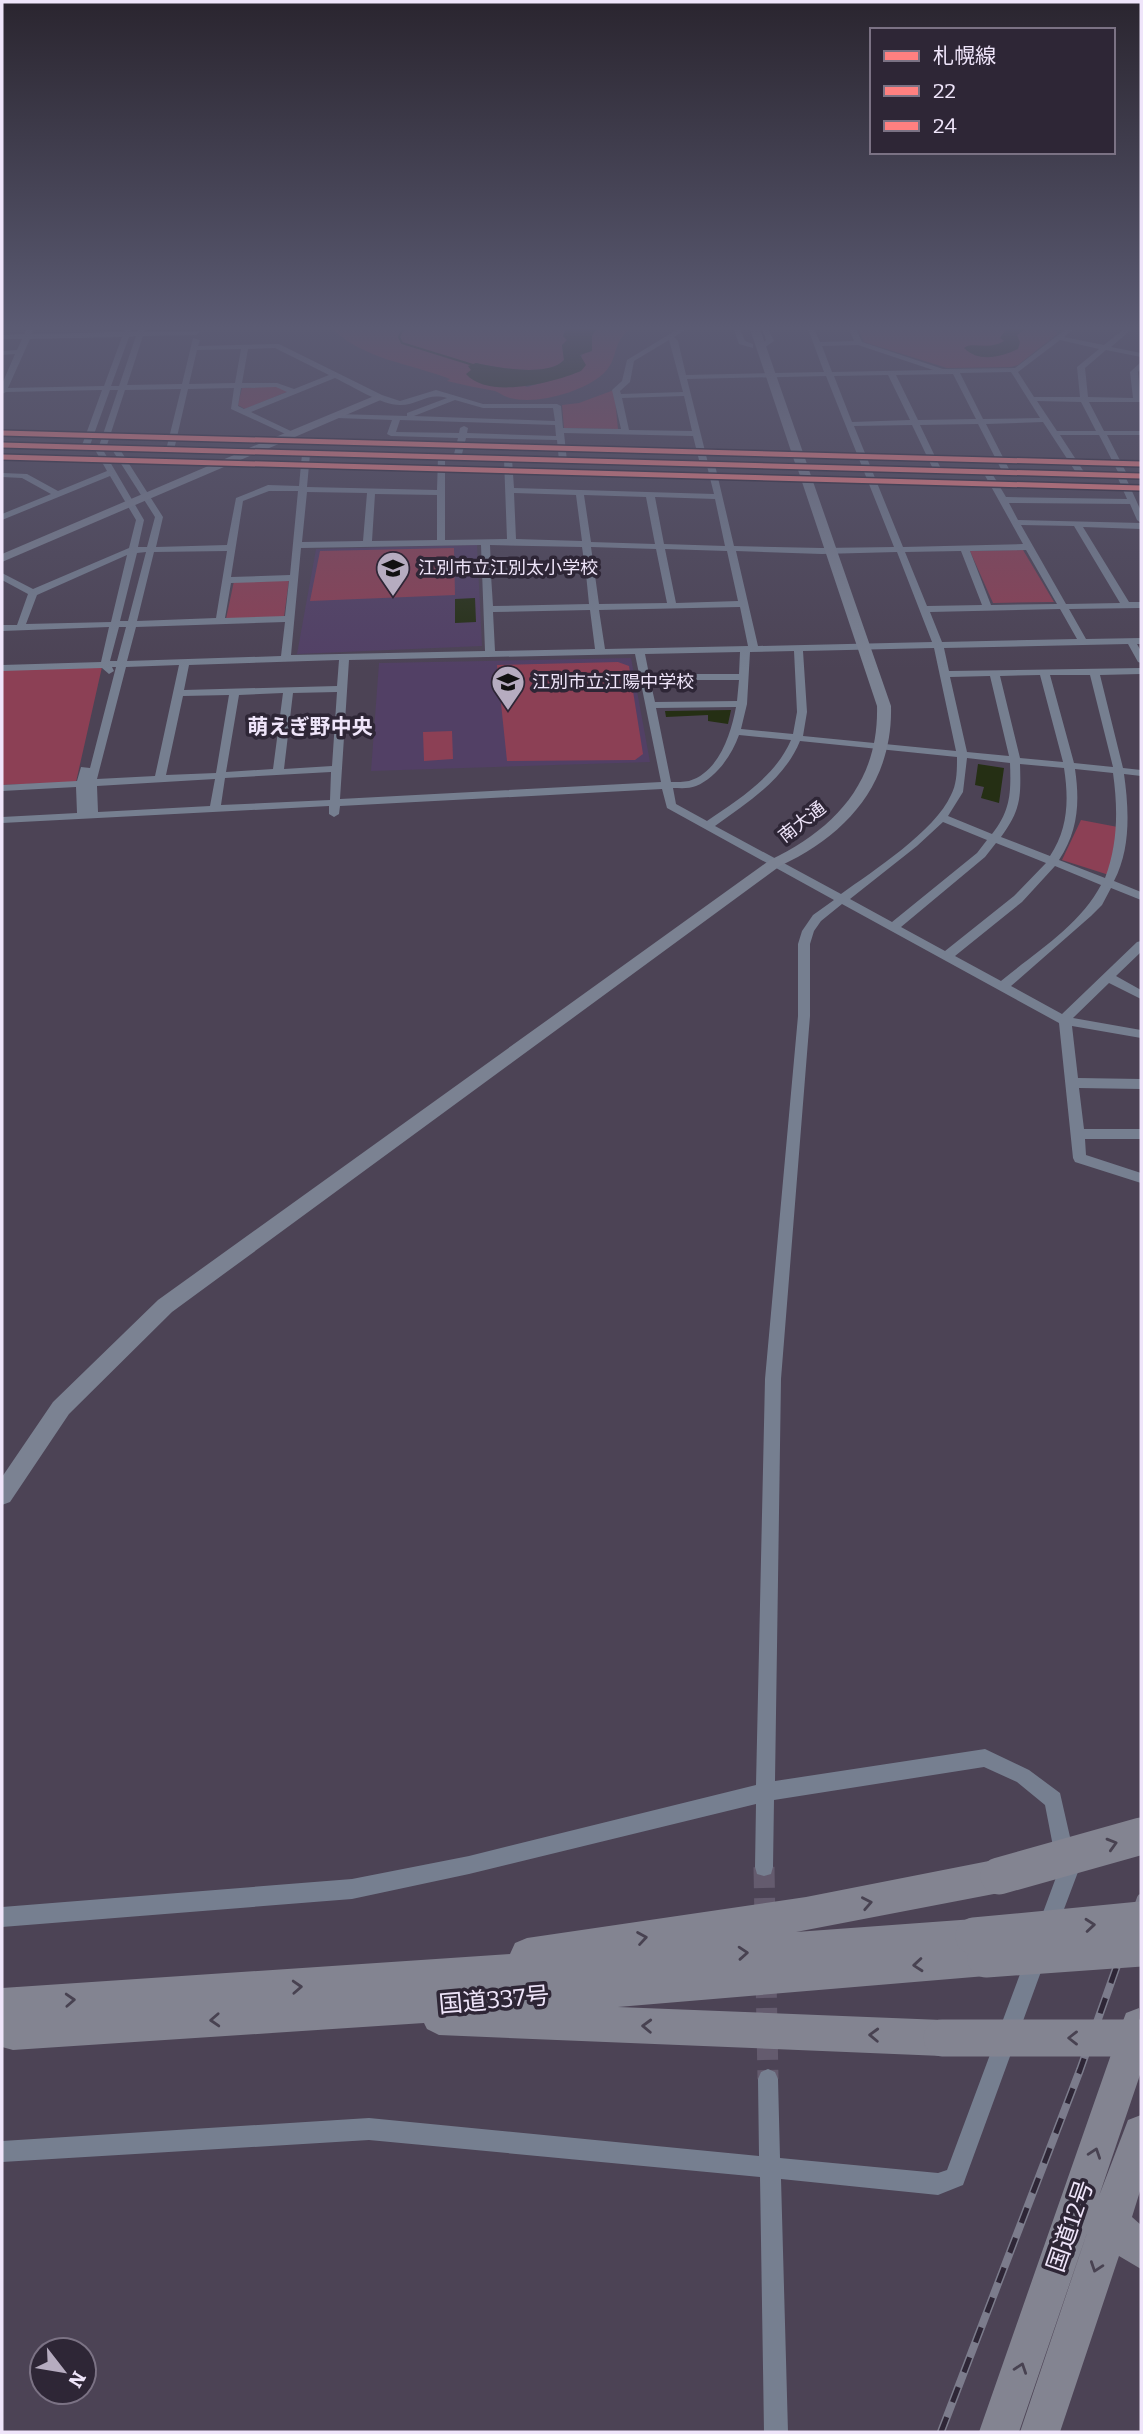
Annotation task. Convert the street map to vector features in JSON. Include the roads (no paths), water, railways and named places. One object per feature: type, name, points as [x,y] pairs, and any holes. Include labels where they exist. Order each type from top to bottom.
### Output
[{"type":"highway","points":[[332,1999],[807,1914],[999,1875],[1141,1836]]},
{"type":"highway","points":[[980,1948],[1141,1920]]},
{"type":"highway","points":[[980,1948],[1141,1948]]},
{"type":"highway","name":"国道337号","points":[[2,2029],[13,2032],[332,1999],[980,1948]]},
{"type":"highway","points":[[332,1999],[942,2038],[1141,2038]]},
{"type":"highway","name":"国道337号","points":[[2,2006],[332,1999]]},
{"type":"highway","name":"国道12号","points":[[999,2432],[1141,2020]]},
{"type":"highway","name":"国道12号","points":[[1040,2432],[1126,2228],[1141,2133]]},
{"type":"highway","points":[[1079,2201],[1126,2228],[1141,2250]]},
{"type":"street","points":[[85,448],[87,443]]},
{"type":"street","points":[[88,816],[86,785],[109,670],[105,664],[140,520],[112,472],[105,448],[107,443]]},
{"type":"street","points":[[170,450],[172,443]]},
{"type":"street","points":[[2,558],[275,443]]},
{"type":"street","points":[[457,458],[460,443]]},
{"type":"street","points":[[561,443],[563,461]]},
{"type":"street","points":[[2,820],[334,800],[667,785],[699,780],[723,756],[738,732],[750,649],[744,604],[731,549],[700,443]]},
{"type":"street","name":"南大通","points":[[2,1494],[61,1408],[164,1306],[775,863],[790,857],[849,808],[867,784],[884,706],[859,646],[789,443]]},
{"type":"street","points":[[764,1867],[773,1379],[804,1016],[804,944],[812,924],[942,818],[959,789],[962,755],[938,644],[857,443]]},
{"type":"street","points":[[924,443],[938,471]]},
{"type":"street","points":[[991,443],[1007,473]]},
{"type":"street","points":[[1060,443],[1082,475]]},
{"type":"street","points":[[1107,443],[1141,520]]},
{"type":"street","points":[[2,445],[1141,476]]},
{"type":"street","points":[[86,785],[119,668],[123,664],[159,517],[105,448]]},
{"type":"street","points":[[286,658],[306,454]]},
{"type":"street","points":[[440,543],[442,457]]},
{"type":"street","points":[[508,459],[512,542]]},
{"type":"street","points":[[2,517],[112,472]]},
{"type":"street","points":[[987,472],[1083,642]]},
{"type":"street","points":[[2,475],[24,476],[58,494]]},
{"type":"street","points":[[220,621],[239,500],[268,488],[441,493]]},
{"type":"street","points":[[367,544],[371,490]]},
{"type":"street","points":[[509,490],[718,497]]},
{"type":"street","points":[[580,493],[600,651]]},
{"type":"street","points":[[650,495],[672,605]]},
{"type":"street","points":[[1003,500],[1136,504]]},
{"type":"street","points":[[1015,522],[1141,526]]},
{"type":"street","points":[[1077,524],[1126,605]]},
{"type":"street","points":[[297,545],[512,542],[827,551],[1029,547]]},
{"type":"street","points":[[485,543],[490,653]]},
{"type":"street","points":[[20,628],[33,593],[132,550],[232,548]]},
{"type":"street","points":[[964,548],[988,608]]},
{"type":"street","points":[[486,572],[590,571]]},
{"type":"street","points":[[2,576],[33,593]]},
{"type":"street","points":[[227,580],[295,578]]},
{"type":"street","points":[[488,609],[744,604]]},
{"type":"street","points":[[924,609],[1141,605]]},
{"type":"street","points":[[2,628],[290,619]]},
{"type":"street","points":[[2,668],[490,653],[1136,641],[1141,660]]},
{"type":"street","points":[[708,826],[770,779],[788,758],[799,738],[805,701],[799,647]]},
{"type":"street","points":[[639,650],[671,806],[1065,1021],[1141,1034]]},
{"type":"street","points":[[334,814],[344,657]]},
{"type":"street","points":[[160,779],[185,662]]},
{"type":"street","points":[[944,674],[1141,671]]},
{"type":"street","points":[[945,957],[1031,886],[1053,861],[1070,823],[1069,766],[1044,672]]},
{"type":"street","points":[[1001,988],[1090,909],[1111,884],[1126,854],[1130,833],[1123,771],[1094,672]]},
{"type":"street","points":[[892,928],[975,860],[1009,819],[1014,802],[1015,760],[994,673]]},
{"type":"street","points":[[645,677],[744,677]]},
{"type":"street","points":[[178,693],[341,689]]},
{"type":"street","points":[[278,773],[288,690]]},
{"type":"street","points":[[215,809],[233,692]]},
{"type":"street","points":[[651,705],[742,705]]},
{"type":"street","points":[[738,732],[1141,773]]},
{"type":"street","points":[[2,788],[336,769]]},
{"type":"street","points":[[942,818],[1141,895]]},
{"type":"street","points":[[1065,1021],[1141,945]]},
{"type":"street","points":[[1108,977],[1141,996]]},
{"type":"street","points":[[1065,1021],[1080,1158],[1141,1178]]},
{"type":"street","points":[[1072,1083],[1141,1084]]},
{"type":"street","points":[[1078,1134],[1141,1134]]},
{"type":"street","points":[[2,1917],[352,1889],[469,1865],[766,1792],[985,1758],[1023,1776],[1053,1801],[1068,1872],[955,2177],[938,2184],[369,2129],[2,2152]]},
{"type":"street","points":[[768,2079],[776,2432]]},
{"type":"tunnel","points":[[764,1867],[765,1922]]},
{"type":"tunnel","points":[[766,1977],[768,2079]]},
{"type":"railway","points":[[941,2432],[1080,2070],[1141,1898]]},
{"type":"place","name":"江別市立江別太小学校","points":[[393,598]]},
{"type":"place","name":"江別市立江陽中学校","points":[[508,712]]},
{"type":"district","name":"萌えぎ野中央","points":[[310,727]]}]
